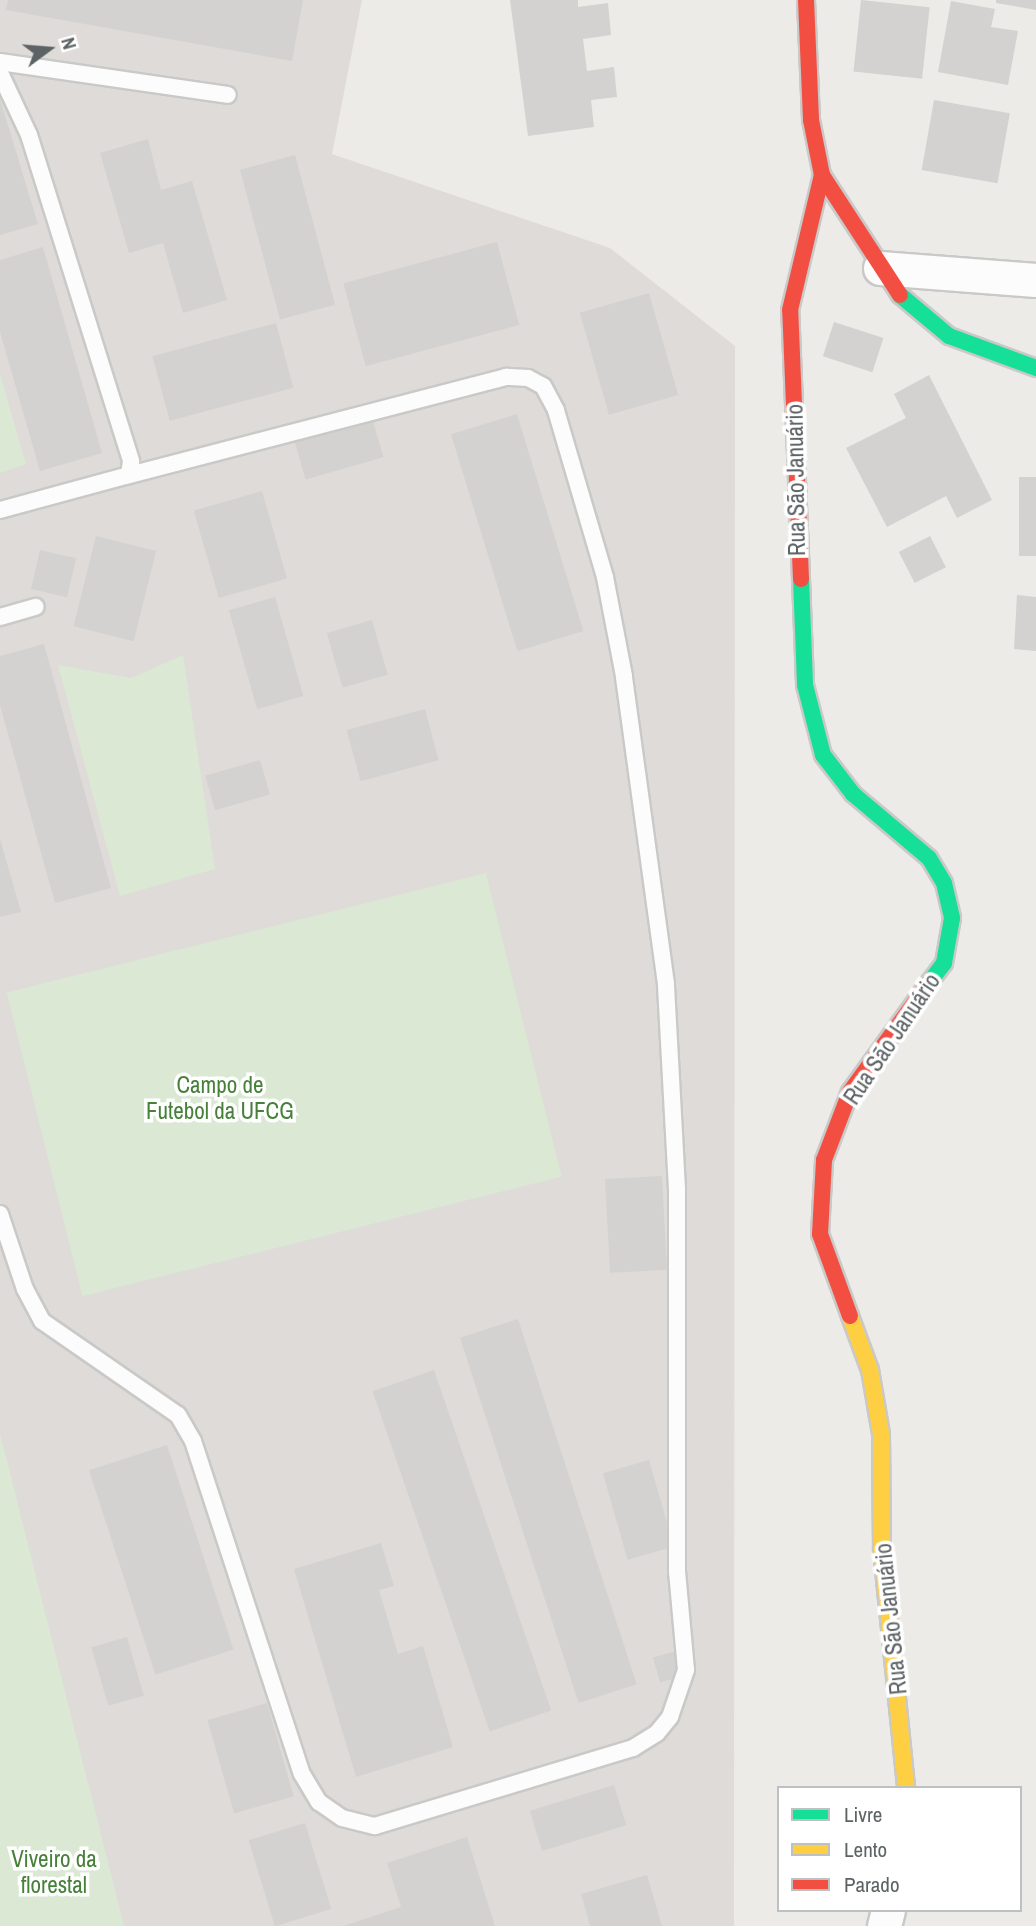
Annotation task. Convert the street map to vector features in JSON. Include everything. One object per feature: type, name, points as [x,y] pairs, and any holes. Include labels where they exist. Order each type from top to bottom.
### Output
[{"type":"street","name":"Rua São Januário","points":[[806,0],[811,120],[822,175],[789,310],[805,685],[822,755],[853,794],[929,858],[944,883],[952,918],[944,964],[850,1093],[824,1160],[821,1209],[820,1234],[870,1370],[881,1434],[882,1550],[906,1786]]},
{"type":"street","points":[[822,175],[880,268],[904,300],[949,336],[1036,368]]},
{"type":"street","points":[[880,268],[1036,280]]},
{"type":"lane","points":[[0,62],[228,95]]},
{"type":"lane","points":[[0,73],[29,135],[128,445],[129,475]]},
{"type":"lane","points":[[0,510],[506,377],[528,378],[543,386],[556,410],[605,576],[634,731],[666,984],[677,1189],[677,1572],[686,1670],[670,1717],[657,1733],[633,1748],[375,1826],[342,1818],[319,1802],[302,1774],[192,1441],[178,1415],[42,1321],[25,1289],[0,1214]]},
{"type":"lane","points":[[0,617],[36,607]]},
{"type":"shaded area","points":[[0,0],[362,0],[332,154],[610,248],[735,346],[734,1926],[0,1926]]},
{"type":"green space","points":[[0,374],[26,464],[0,473]]},
{"type":"green space","points":[[183,655],[215,869],[120,896],[58,665],[131,678]]},
{"type":"green space","name":"Campo de Futebol da UFCG","points":[[486,873],[562,1177],[82,1296],[7,993]]},
{"type":"green space","name":"Viveiro da florestal","points":[[0,1433],[124,1926],[0,1926]]},
{"type":"building","points":[[8,0],[303,0],[292,61],[6,10]]},
{"type":"building","points":[[510,0],[578,0],[578,7],[608,3],[611,35],[583,39],[587,71],[614,67],[617,97],[591,100],[594,127],[528,136]]},
{"type":"building","points":[[861,0],[930,7],[922,79],[853,72]]},
{"type":"building","points":[[996,0],[1036,0],[1036,10],[996,3]]},
{"type":"building","points":[[951,1],[995,9],[991,27],[1018,31],[1008,85],[938,72]]},
{"type":"building","points":[[0,99],[38,224],[0,235]]},
{"type":"building","points":[[934,100],[1010,113],[998,183],[922,170]]},
{"type":"building","points":[[148,139],[161,190],[192,181],[227,300],[183,313],[163,243],[129,253],[100,153]]},
{"type":"building","points":[[295,155],[335,305],[280,319],[240,170]]},
{"type":"building","points":[[497,242],[519,325],[366,366],[343,283]]},
{"type":"building","points":[[43,247],[102,453],[40,471],[0,332],[0,260]]},
{"type":"building","points":[[649,293],[678,395],[609,415],[580,313]]},
{"type":"building","points":[[834,322],[883,338],[872,372],[823,356]]},
{"type":"building","points":[[276,323],[293,388],[170,421],[152,356]]},
{"type":"building","points":[[929,375],[992,500],[957,518],[946,496],[887,527],[846,448],[906,418],[894,394]]},
{"type":"building","points":[[371,414],[383,457],[306,480],[293,436]]},
{"type":"building","points":[[517,414],[583,631],[517,651],[451,434]]},
{"type":"building","points":[[1019,477],[1036,477],[1036,556],[1019,556]]},
{"type":"building","points":[[262,491],[287,578],[219,598],[194,511]]},
{"type":"building","points":[[96,536],[156,551],[134,641],[74,626]]},
{"type":"building","points":[[930,536],[946,567],[915,583],[899,552]]},
{"type":"building","points":[[40,550],[76,558],[67,597],[31,589]]},
{"type":"building","points":[[1017,595],[1036,597],[1036,651],[1014,649]]},
{"type":"building","points":[[275,597],[303,696],[257,709],[229,610]]},
{"type":"building","points":[[372,620],[388,675],[343,688],[327,633]]},
{"type":"building","points":[[44,644],[111,888],[55,903],[0,705],[0,656]]},
{"type":"building","points":[[425,709],[439,760],[360,781],[347,730]]},
{"type":"building","points":[[260,760],[270,795],[215,810],[205,776]]},
{"type":"building","points":[[0,839],[21,912],[0,917]]},
{"type":"building","points":[[662,1176],[667,1270],[610,1273],[605,1179]]},
{"type":"building","points":[[518,1319],[637,1684],[579,1703],[460,1338]]},
{"type":"building","points":[[434,1370],[551,1710],[490,1732],[373,1391]]},
{"type":"building","points":[[167,1445],[233,1649],[155,1675],[89,1470]]},
{"type":"building","points":[[649,1460],[674,1547],[628,1560],[603,1473]]},
{"type":"building","points":[[381,1543],[394,1586],[379,1590],[398,1654],[423,1646],[453,1747],[356,1777],[294,1569]]},
{"type":"building","points":[[127,1637],[144,1696],[108,1706],[91,1647]]},
{"type":"building","points":[[676,1651],[683,1676],[660,1683],[653,1658]]},
{"type":"building","points":[[267,1703],[294,1796],[234,1813],[207,1720]]},
{"type":"building","points":[[614,1785],[626,1825],[542,1851],[530,1811]]},
{"type":"building","points":[[305,1823],[331,1909],[275,1926],[249,1840]]},
{"type":"building","points":[[467,1837],[495,1926],[343,1926],[401,1907],[387,1863]]},
{"type":"building","points":[[647,1875],[662,1926],[590,1926],[581,1894]]},
{"type":"traffic: fast","points":[[900,295],[949,336],[1036,368]]},
{"type":"traffic: fast","points":[[801,579],[805,685],[823,755],[853,794],[929,858],[944,883],[952,918],[944,963],[929,983]]},
{"type":"traffic: slow","points":[[850,1316],[870,1370],[881,1434],[882,1550],[906,1786]]},
{"type":"traffic: jam","points":[[806,0],[811,120],[822,175],[900,295]]},
{"type":"traffic: jam","points":[[801,579],[790,310],[822,175]]},
{"type":"traffic: jam","points":[[850,1316],[820,1234],[824,1160],[850,1092],[929,983]]}]
